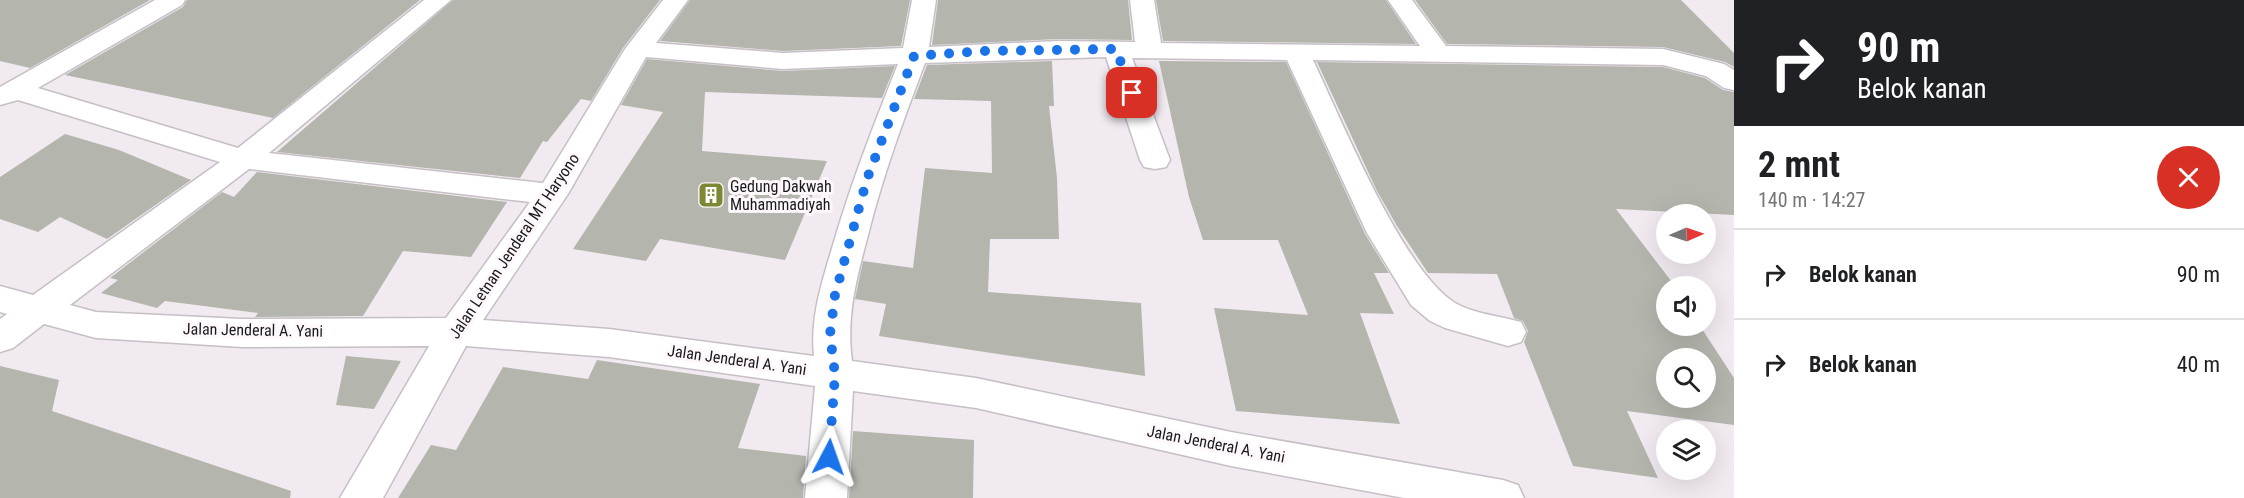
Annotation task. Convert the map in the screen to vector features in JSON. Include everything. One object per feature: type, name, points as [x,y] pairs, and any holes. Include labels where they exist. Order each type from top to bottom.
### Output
[{"type":"street","points":[[8,95],[173,0]]},
{"type":"street","points":[[0,338],[243,159],[439,0]]},
{"type":"street","name":"Jalan Letnan Jenderal MT Haryono","points":[[361,498],[456,332],[552,194],[638,50],[676,0]]},
{"type":"street","points":[[826,498],[835,375],[830,334],[835,295],[867,179],[914,56],[924,0]]},
{"type":"street","points":[[1142,0],[1149,48]]},
{"type":"street","points":[[1400,0],[1438,53]]},
{"type":"street","points":[[638,50],[783,61],[985,51],[1149,48],[1297,53],[1663,57],[1715,70],[1734,82]]},
{"type":"street","points":[[1116,49],[1155,160]]},
{"type":"street","points":[[1297,53],[1382,232],[1410,281],[1442,312],[1508,332]]},
{"type":"street","points":[[8,95],[243,159],[552,194]]},
{"type":"street","name":"Jalan Jenderal A. Yani","points":[[0,298],[35,310],[96,325],[242,333],[456,332],[609,343],[976,393],[1231,448],[1503,498]]},
{"type":"building","points":[[0,0],[150,0],[30,68],[0,61]]},
{"type":"building","points":[[187,0],[420,0],[273,118],[65,75],[183,7]]},
{"type":"building","points":[[453,0],[660,0],[623,48],[591,101],[581,99],[547,142],[543,141],[520,178],[277,152]]},
{"type":"building","points":[[690,0],[910,0],[901,46],[783,51],[660,41]]},
{"type":"building","points":[[938,0],[1128,0],[1132,40],[1058,39],[932,45]]},
{"type":"building","points":[[1156,0],[1386,0],[1416,44],[1163,41]]},
{"type":"building","points":[[1415,0],[1681,0],[1734,53],[1734,67],[1725,62],[1663,47],[1447,44]]},
{"type":"building","name":"Gedung Dakwah Muhammadiyah","points":[[647,59],[783,71],[895,66],[882,98],[705,92],[702,151],[827,161],[785,260],[660,239],[646,261],[573,249],[663,112],[621,105]]},
{"type":"building","points":[[1052,61],[1054,106],[1049,106],[1057,178],[1059,239],[990,239],[988,292],[1141,303],[1145,376],[879,336],[886,304],[855,299],[863,261],[913,268],[925,168],[992,173],[991,101],[914,99],[927,65]]},
{"type":"building","points":[[1159,61],[1286,62],[1365,234],[1389,273],[1374,273],[1394,314],[1360,313],[1400,424],[1236,411],[1214,308],[1308,315],[1278,240],[1203,240],[1189,197]]},
{"type":"building","points":[[1317,62],[1663,67],[1705,78],[1723,90],[1734,92],[1734,215],[1716,214],[1716,204],[1656,204],[1656,211],[1616,209],[1667,276],[1656,276],[1656,336],[1707,336],[1714,348],[1656,348],[1656,408],[1716,408],[1716,350],[1734,378],[1734,425],[1716,423],[1716,420],[1696,420],[1627,411],[1656,478],[1573,466],[1524,342],[1528,331],[1523,321],[1514,318],[1497,274],[1428,273],[1377,191]]},
{"type":"building","points":[[65,134],[119,150],[191,180],[107,239],[60,217],[38,232],[0,219],[0,177]]},
{"type":"building","points":[[257,172],[507,202],[471,257],[403,251],[363,316],[255,317],[258,313],[165,301],[157,308],[101,293],[118,280],[110,278],[222,192],[234,197]]},
{"type":"building","points":[[346,356],[401,361],[374,409],[336,405]]},
{"type":"building","points":[[597,360],[760,384],[738,448],[806,456],[803,498],[398,498],[431,445],[456,450],[503,367],[588,379]]},
{"type":"building","points":[[0,366],[59,380],[52,411],[291,491],[290,498],[0,498]]},
{"type":"building","points":[[853,431],[974,440],[973,498],[849,498]]},
{"type":"place","name":"Gedung Dakwah Muhammadiyah","points":[[711,195]]},
{"type":"route","points":[[829,457],[835,375],[830,334],[835,295],[867,179],[914,56],[985,51],[1116,49],[1132,93]]}]
